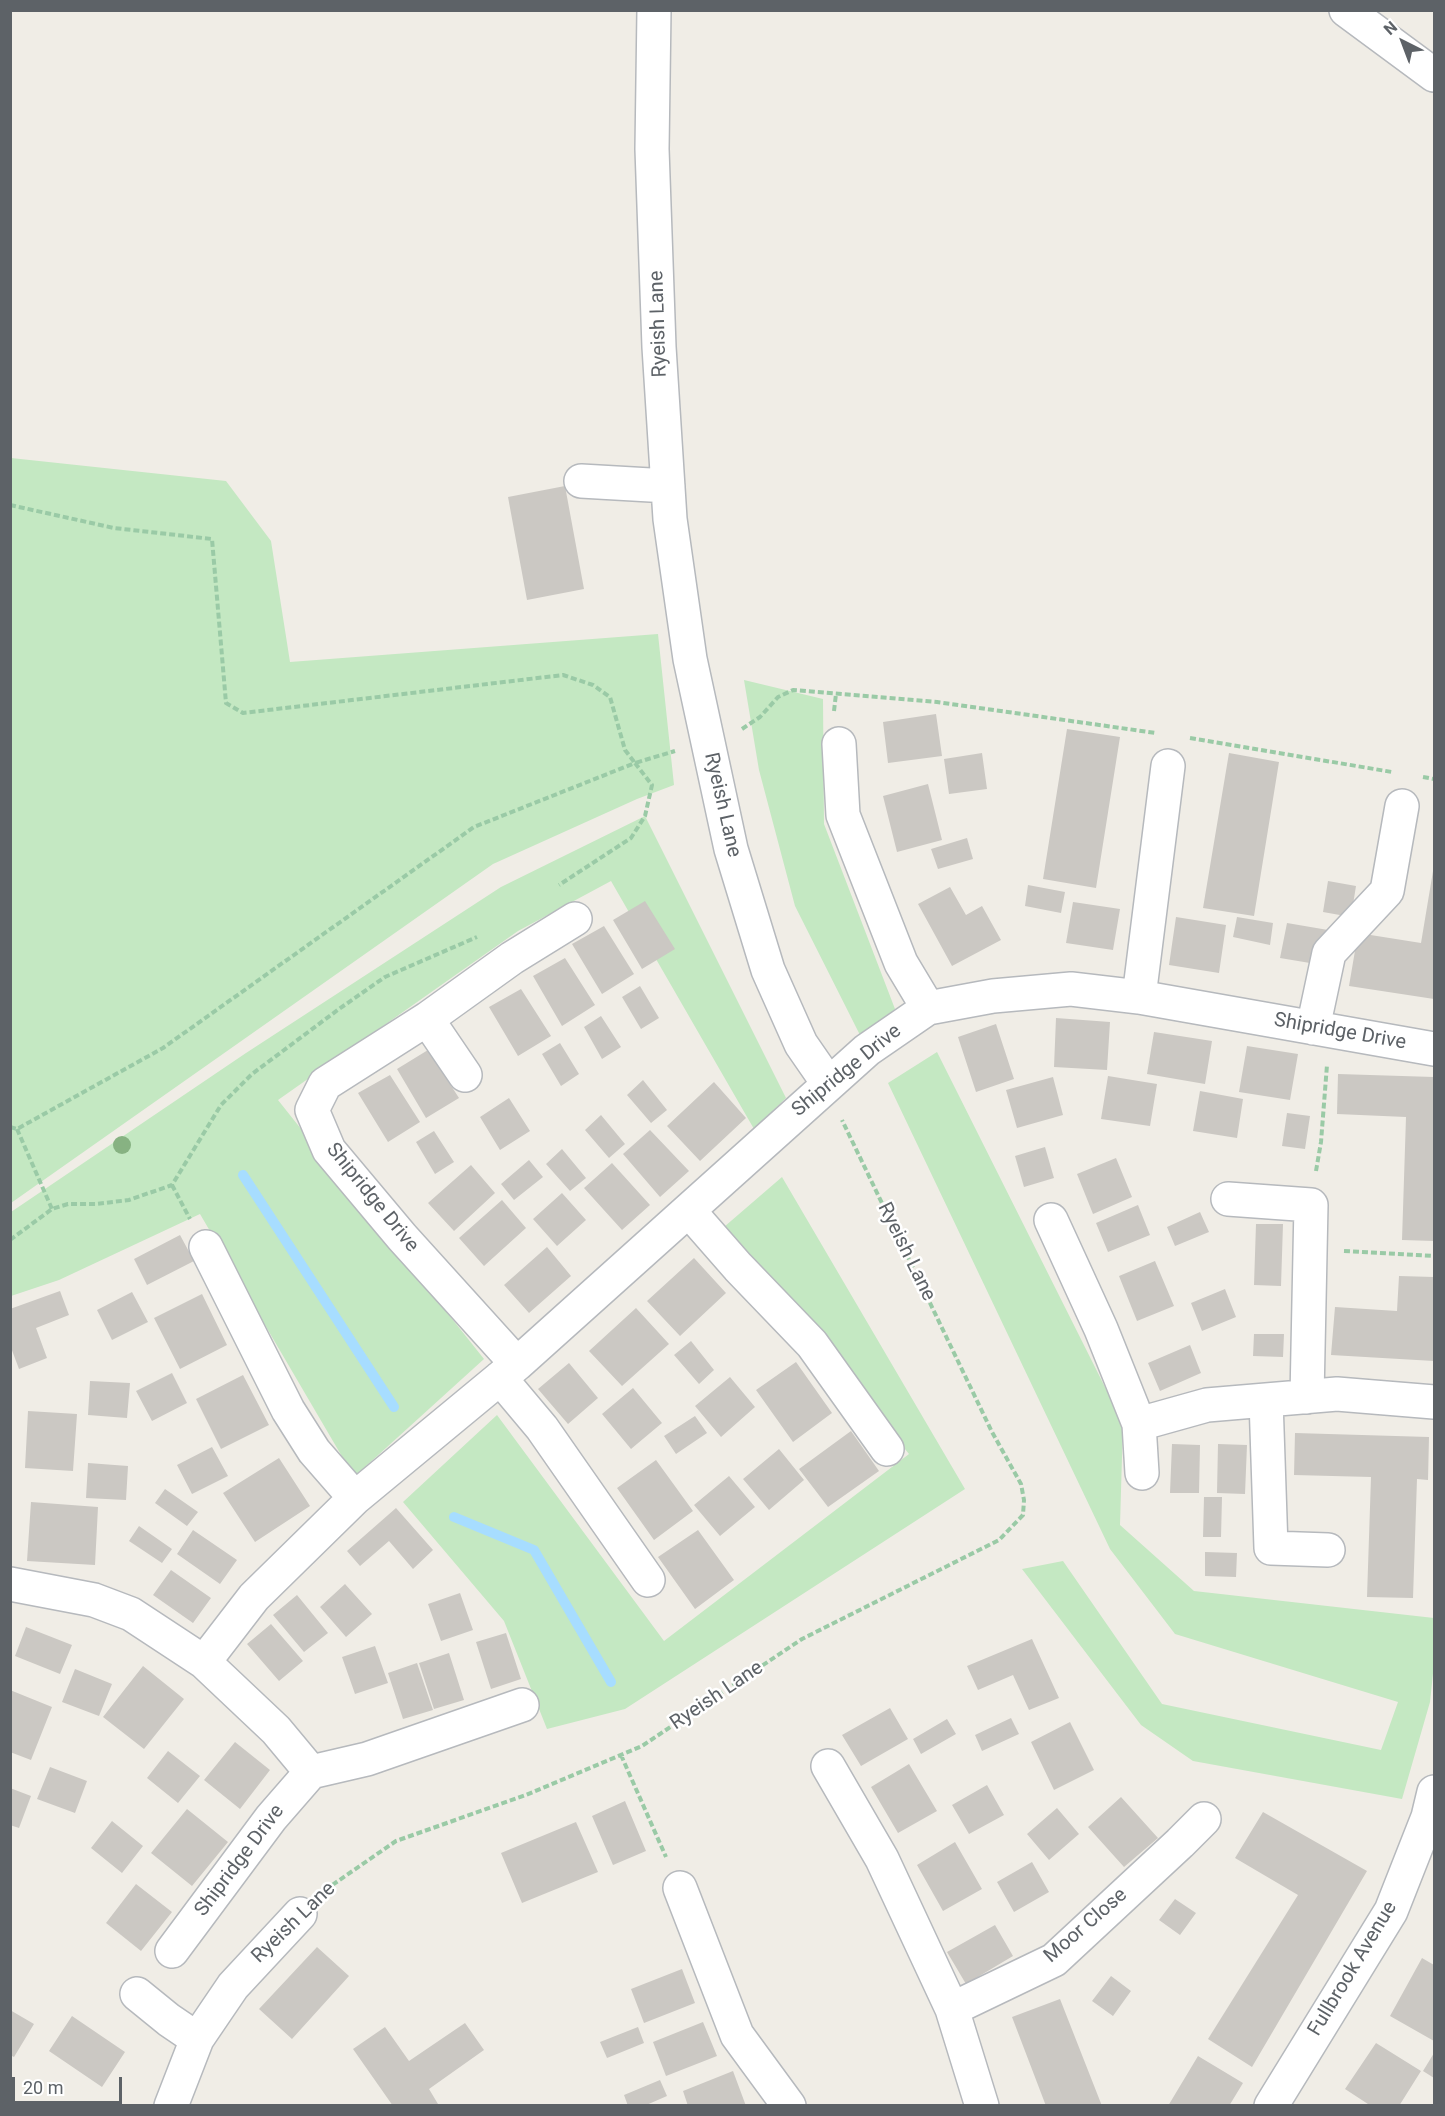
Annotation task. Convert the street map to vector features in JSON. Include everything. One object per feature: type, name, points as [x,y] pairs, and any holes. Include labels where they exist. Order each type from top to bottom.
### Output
[{"type":"street","name":"Ryeish Lane","points":[[654,10],[653,160],[659,347],[670,519],[690,659],[731,849],[768,970],[801,1044],[828,1083]]},
{"type":"street","points":[[1346,10],[1434,75]]},
{"type":"street","points":[[581,481],[668,486]]},
{"type":"street","points":[[839,744],[843,815],[901,963],[928,1008]]},
{"type":"street","points":[[1139,997],[1168,766]]},
{"type":"street","points":[[1322,1030],[1329,953],[1387,891],[1402,806]]},
{"type":"street","name":"Shipridge Drive","points":[[575,919],[512,958],[427,1019],[325,1084],[312,1110],[329,1150],[509,1371],[542,1428],[648,1580]]},
{"type":"street","name":"Shipridge Drive","points":[[204,1662],[254,1597],[355,1498],[509,1371],[828,1083],[867,1050],[928,1008],[993,996],[1071,989],[1139,997],[1434,1048]]},
{"type":"street","points":[[427,1019],[465,1075]]},
{"type":"street","points":[[1228,1199],[1311,1204],[1307,1397]]},
{"type":"street","points":[[689,1210],[738,1267],[812,1344],[887,1449]]},
{"type":"street","points":[[1051,1220],[1101,1329],[1139,1424],[1142,1473]]},
{"type":"street","points":[[206,1247],[288,1410],[314,1451],[355,1498]]},
{"type":"street","points":[[1139,1424],[1208,1405],[1337,1394],[1434,1402]]},
{"type":"street","points":[[1266,1400],[1270,1548],[1328,1550]]},
{"type":"street","points":[[10,1584],[94,1600],[131,1614],[204,1662],[276,1730],[311,1772],[367,1759],[522,1706]]},
{"type":"street","points":[[828,1766],[882,1859],[952,2009],[982,2106]]},
{"type":"street","name":"Shipridge Drive","points":[[172,1951],[271,1818],[311,1772]]},
{"type":"street","name":"Fullbrook Avenue","points":[[1271,2106],[1391,1911],[1432,1810]]},
{"type":"street","name":"Moor Close","points":[[952,2009],[1054,1960],[1204,1819]]},
{"type":"street","points":[[680,1888],[737,2035],[789,2106]]},
{"type":"street","name":"Ryeish Lane","points":[[171,2106],[197,2039],[233,1986],[300,1914]]},
{"type":"street","points":[[137,1994],[197,2039]]},
{"type":"path","points":[[10,505],[114,528],[212,539],[226,703],[243,713],[563,675],[593,685],[610,697],[624,750],[652,785],[645,816],[631,838],[554,888]]},
{"type":"path","points":[[10,1127],[17,1129],[163,1048],[474,827],[635,764],[734,734],[760,717],[778,696],[793,690],[937,702],[1160,733]]},
{"type":"path","points":[[1183,737],[1400,773]]},
{"type":"path","points":[[1412,775],[1434,779]]},
{"type":"path","points":[[10,1240],[52,1209],[68,1204],[96,1204],[129,1200],[172,1185],[221,1105],[252,1074],[385,977],[487,932]]},
{"type":"path","points":[[1311,1204],[1321,1142],[1322,1030]]},
{"type":"path","name":"Ryeish Lane","points":[[300,1914],[315,1898],[396,1841],[526,1795],[642,1746],[802,1639],[999,1540],[1023,1515],[1024,1500],[1021,1484],[992,1432],[843,1122],[828,1083]]},
{"type":"path","points":[[17,1129],[52,1209]]},
{"type":"path","points":[[1310,1248],[1434,1256]]},
{"type":"path","points":[[621,1755],[680,1888]]},
{"type":"green space","points":[[11,458],[226,481],[271,541],[290,662],[658,634],[674,785],[637,799],[493,864],[11,1203]]},
{"type":"green space","points":[[744,680],[823,699],[824,824],[895,1009],[862,1039],[795,906],[759,770]]},
{"type":"green space","points":[[645,816],[786,1098],[754,1129],[611,881],[518,931],[278,1100],[484,1359],[354,1477],[200,1214],[59,1280],[11,1296],[11,1212],[246,1053],[501,887]]},
{"type":"green space","points":[[937,1052],[1123,1423],[1120,1525],[1194,1591],[1434,1618],[1434,1664],[1430,1702],[1402,1799],[1193,1761],[1141,1725],[1022,1569],[1063,1561],[1162,1704],[1381,1750],[1398,1702],[1175,1634],[1110,1549],[888,1083]]},
{"type":"green space","points":[[782,1177],[965,1489],[625,1709],[547,1729],[504,1621],[403,1502],[497,1415],[664,1641],[909,1454],[724,1227]]},
{"type":"building","points":[[565,486],[584,589],[527,600],[508,497]]},
{"type":"building","points":[[936,714],[942,756],[888,763],[883,722]]},
{"type":"building","points":[[1067,729],[1120,737],[1096,888],[1043,879]]},
{"type":"building","points":[[982,753],[987,789],[949,794],[944,759]]},
{"type":"building","points":[[1229,753],[1279,762],[1254,916],[1203,908]]},
{"type":"building","points":[[928,784],[942,840],[897,852],[883,796]]},
{"type":"building","points":[[967,838],[973,859],[938,869],[931,849]]},
{"type":"building","points":[[1433,871],[1434,999],[1349,986],[1358,933],[1421,943]]},
{"type":"building","points":[[1328,881],[1356,886],[1351,917],[1323,912]]},
{"type":"building","points":[[1028,885],[1065,892],[1061,913],[1025,906]]},
{"type":"building","points":[[950,887],[966,915],[982,906],[1001,940],[952,966],[918,904]]},
{"type":"building","points":[[645,901],[675,949],[642,969],[613,920]]},
{"type":"building","points":[[1073,902],[1120,909],[1113,950],[1066,943]]},
{"type":"building","points":[[1176,917],[1226,925],[1219,973],[1169,965]]},
{"type":"building","points":[[1237,917],[1273,923],[1270,945],[1233,937]]},
{"type":"building","points":[[1287,923],[1328,930],[1322,965],[1280,958]]},
{"type":"building","points":[[604,926],[634,974],[602,994],[572,944]]},
{"type":"building","points":[[565,958],[595,1005],[562,1026],[533,976]]},
{"type":"building","points":[[640,986],[659,1018],[641,1029],[622,997]]},
{"type":"building","points":[[521,989],[551,1036],[518,1056],[489,1007]]},
{"type":"building","points":[[601,1016],[621,1047],[602,1059],[584,1027]]},
{"type":"building","points":[[1056,1018],[1110,1022],[1107,1070],[1054,1067]]},
{"type":"building","points":[[996,1024],[1014,1079],[976,1092],[958,1037]]},
{"type":"building","points":[[1154,1032],[1212,1041],[1205,1084],[1147,1074]]},
{"type":"building","points":[[560,1043],[579,1074],[561,1086],[542,1054]]},
{"type":"building","points":[[1247,1046],[1298,1054],[1290,1100],[1239,1092]]},
{"type":"building","points":[[428,1050],[459,1098],[426,1118],[397,1069]]},
{"type":"building","points":[[1338,1074],[1434,1077],[1434,1241],[1402,1240],[1406,1117],[1337,1114]]},
{"type":"building","points":[[390,1075],[420,1122],[388,1142],[358,1093]]},
{"type":"building","points":[[1108,1076],[1157,1084],[1150,1126],[1101,1119]]},
{"type":"building","points":[[1053,1077],[1063,1115],[1017,1128],[1006,1090]]},
{"type":"building","points":[[643,1080],[667,1110],[651,1123],[627,1095]]},
{"type":"building","points":[[714,1082],[746,1118],[700,1161],[667,1126]]},
{"type":"building","points":[[1200,1091],[1243,1099],[1237,1138],[1193,1131]]},
{"type":"building","points":[[509,1098],[530,1131],[500,1150],[480,1117]]},
{"type":"building","points":[[1287,1113],[1310,1116],[1305,1149],[1282,1146]]},
{"type":"building","points":[[601,1115],[625,1144],[609,1158],[585,1130]]},
{"type":"building","points":[[650,1130],[689,1171],[660,1197],[623,1154]]},
{"type":"building","points":[[434,1131],[454,1162],[435,1174],[416,1142]]},
{"type":"building","points":[[1045,1147],[1054,1178],[1024,1187],[1015,1156]]},
{"type":"building","points":[[562,1149],[586,1178],[570,1191],[546,1164]]},
{"type":"building","points":[[1116,1158],[1132,1197],[1093,1214],[1077,1174]]},
{"type":"building","points":[[529,1160],[543,1177],[514,1200],[501,1184]]},
{"type":"building","points":[[612,1163],[650,1205],[622,1230],[584,1188]]},
{"type":"building","points":[[471,1165],[495,1193],[454,1231],[428,1203]]},
{"type":"building","points":[[562,1193],[586,1220],[557,1246],[533,1219]]},
{"type":"building","points":[[502,1200],[526,1228],[484,1266],[459,1238]]},
{"type":"building","points":[[1138,1205],[1150,1235],[1108,1252],[1096,1223]]},
{"type":"building","points":[[1200,1212],[1209,1232],[1175,1246],[1167,1227]]},
{"type":"building","points":[[1256,1224],[1283,1224],[1281,1286],[1254,1285]]},
{"type":"building","points":[[180,1235],[194,1261],[147,1285],[134,1259]]},
{"type":"building","points":[[547,1247],[571,1276],[529,1313],[504,1285]]},
{"type":"building","points":[[694,1258],[726,1293],[680,1336],[647,1301]]},
{"type":"building","points":[[1155,1261],[1174,1306],[1137,1321],[1119,1276]]},
{"type":"building","points":[[1399,1276],[1434,1277],[1434,1361],[1331,1355],[1335,1307],[1397,1311]]},
{"type":"building","points":[[1225,1289],[1236,1317],[1202,1331],[1191,1303]]},
{"type":"building","points":[[60,1291],[69,1315],[36,1328],[47,1358],[19,1369],[10,1345],[10,1309]]},
{"type":"building","points":[[132,1292],[148,1322],[112,1340],[97,1310]]},
{"type":"building","points":[[202,1294],[227,1345],[180,1369],[154,1318]]},
{"type":"building","points":[[636,1308],[669,1344],[622,1386],[589,1351]]},
{"type":"building","points":[[1254,1334],[1284,1334],[1283,1357],[1253,1356]]},
{"type":"building","points":[[691,1341],[714,1370],[699,1384],[674,1355]]},
{"type":"building","points":[[1190,1345],[1201,1373],[1160,1391],[1148,1363]]},
{"type":"building","points":[[796,1362],[832,1413],[793,1442],[756,1390]]},
{"type":"building","points":[[569,1363],[598,1398],[568,1424],[538,1389]]},
{"type":"building","points":[[172,1373],[187,1403],[152,1421],[136,1391]]},
{"type":"building","points":[[243,1375],[269,1425],[221,1449],[196,1399]]},
{"type":"building","points":[[730,1377],[755,1407],[721,1437],[695,1406]]},
{"type":"building","points":[[90,1381],[130,1383],[127,1418],[88,1415]]},
{"type":"building","points":[[633,1388],[662,1423],[631,1449],[602,1414]]},
{"type":"building","points":[[28,1411],[77,1414],[73,1471],[25,1468]]},
{"type":"building","points":[[695,1416],[707,1433],[676,1454],[664,1436]]},
{"type":"building","points":[[851,1431],[879,1471],[828,1507],[799,1469]]},
{"type":"building","points":[[1295,1433],[1429,1437],[1428,1480],[1417,1479],[1413,1598],[1367,1597],[1371,1477],[1294,1475]]},
{"type":"building","points":[[1172,1444],[1200,1445],[1199,1493],[1170,1493]]},
{"type":"building","points":[[1218,1444],[1247,1445],[1245,1494],[1217,1493]]},
{"type":"building","points":[[212,1447],[228,1476],[192,1494],[177,1465]]},
{"type":"building","points":[[779,1449],[804,1480],[769,1510],[743,1479]]},
{"type":"building","points":[[279,1458],[310,1506],[255,1542],[223,1493]]},
{"type":"building","points":[[656,1460],[693,1511],[654,1540],[617,1488]]},
{"type":"building","points":[[88,1463],[128,1466],[126,1500],[86,1498]]},
{"type":"building","points":[[729,1476],[755,1507],[720,1536],[694,1505]]},
{"type":"building","points":[[165,1489],[198,1512],[187,1526],[155,1503]]},
{"type":"building","points":[[1204,1497],[1222,1497],[1221,1537],[1203,1537]]},
{"type":"building","points":[[31,1502],[98,1507],[95,1565],[27,1561]]},
{"type":"building","points":[[396,1508],[433,1550],[413,1569],[389,1541],[360,1566],[347,1551]]},
{"type":"building","points":[[139,1526],[172,1549],[162,1563],[129,1541]]},
{"type":"building","points":[[193,1530],[237,1560],[220,1584],[177,1554]]},
{"type":"building","points":[[698,1530],[734,1580],[695,1609],[658,1557]]},
{"type":"building","points":[[1205,1552],[1237,1553],[1236,1577],[1205,1576]]},
{"type":"building","points":[[171,1570],[211,1598],[193,1623],[153,1595]]},
{"type":"building","points":[[345,1584],[372,1614],[346,1637],[320,1607]]},
{"type":"building","points":[[460,1593],[473,1630],[441,1641],[428,1604]]},
{"type":"building","points":[[297,1595],[328,1633],[304,1652],[273,1615]]},
{"type":"building","points":[[271,1624],[303,1661],[279,1681],[247,1644]]},
{"type":"building","points":[[26,1627],[72,1645],[60,1674],[15,1656]]},
{"type":"building","points":[[506,1633],[521,1679],[491,1689],[476,1642]]},
{"type":"building","points":[[1032,1639],[1059,1698],[1029,1710],[1013,1675],[978,1690],[967,1666]]},
{"type":"building","points":[[375,1646],[388,1683],[355,1694],[342,1657]]},
{"type":"building","points":[[449,1653],[464,1700],[434,1709],[419,1663]]},
{"type":"building","points":[[417,1663],[433,1710],[403,1719],[388,1673]]},
{"type":"building","points":[[143,1666],[184,1699],[144,1749],[103,1717]]},
{"type":"building","points":[[75,1669],[112,1684],[99,1716],[62,1702]]},
{"type":"building","points":[[10,1690],[52,1707],[31,1760],[10,1752]]},
{"type":"building","points":[[890,1708],[908,1739],[861,1766],[842,1735]]},
{"type":"building","points":[[1011,1718],[1019,1734],[982,1751],[975,1735]]},
{"type":"building","points":[[947,1719],[956,1734],[921,1754],[913,1739]]},
{"type":"building","points":[[1070,1722],[1094,1770],[1054,1790],[1031,1742]]},
{"type":"building","points":[[235,1742],[270,1770],[240,1809],[204,1780]]},
{"type":"building","points":[[168,1751],[200,1776],[178,1803],[147,1778]]},
{"type":"building","points":[[909,1764],[937,1811],[898,1833],[871,1787]]},
{"type":"building","points":[[50,1767],[87,1781],[75,1813],[37,1799]]},
{"type":"building","points":[[987,1785],[1004,1815],[969,1834],[952,1805]]},
{"type":"building","points":[[10,1788],[31,1796],[19,1828],[10,1825]]},
{"type":"building","points":[[1121,1797],[1158,1838],[1124,1867],[1088,1827]]},
{"type":"building","points":[[625,1801],[646,1851],[613,1865],[592,1816]]},
{"type":"building","points":[[1057,1808],[1079,1834],[1049,1860],[1027,1834]]},
{"type":"building","points":[[187,1809],[228,1842],[192,1886],[151,1853]]},
{"type":"building","points":[[1263,1812],[1367,1871],[1252,2067],[1208,2039],[1298,1895],[1235,1858]]},
{"type":"building","points":[[112,1821],[143,1846],[122,1873],[91,1848]]},
{"type":"building","points":[[576,1822],[598,1872],[522,1903],[501,1853]]},
{"type":"building","points":[[955,1842],[982,1889],[943,1911],[917,1865]]},
{"type":"building","points":[[1032,1862],[1049,1892],[1014,1912],[997,1882]]},
{"type":"building","points":[[136,1884],[172,1912],[141,1951],[106,1923]]},
{"type":"building","points":[[1175,1899],[1196,1913],[1180,1935],[1159,1920]]},
{"type":"building","points":[[995,1925],[1013,1956],[966,1984],[947,1952]]},
{"type":"building","points":[[317,1947],[349,1976],[292,2039],[259,2009]]},
{"type":"building","points":[[1422,1958],[1434,1965],[1434,2041],[1390,2016]]},
{"type":"building","points":[[682,1969],[695,2003],[644,2023],[631,1989]]},
{"type":"building","points":[[1111,1976],[1131,1991],[1113,2016],[1092,2001]]},
{"type":"building","points":[[1060,1999],[1102,2106],[1046,2106],[1012,2017]]},
{"type":"building","points":[[10,2010],[34,2024],[14,2057],[10,2055]]},
{"type":"building","points":[[72,2016],[125,2052],[102,2087],[49,2051]]},
{"type":"building","points":[[703,2022],[717,2056],[666,2076],[653,2042]]},
{"type":"building","points":[[465,2023],[484,2050],[429,2089],[438,2104],[436,2106],[393,2106],[353,2049],[385,2027],[409,2061]]},
{"type":"building","points":[[638,2027],[644,2043],[607,2058],[600,2042]]},
{"type":"building","points":[[1376,2043],[1421,2071],[1399,2106],[1371,2106],[1345,2089]]},
{"type":"building","points":[[1434,2053],[1434,2078],[1423,2071]]},
{"type":"building","points":[[1198,2056],[1243,2083],[1229,2106],[1168,2106]]},
{"type":"building","points":[[733,2071],[746,2106],[688,2106],[683,2091]]},
{"type":"building","points":[[660,2080],[667,2096],[644,2106],[628,2106],[624,2095]]},
{"type":"waterway","points":[[243,1175],[394,1407]]},
{"type":"waterway","points":[[454,1517],[534,1550],[611,1682]]}]
